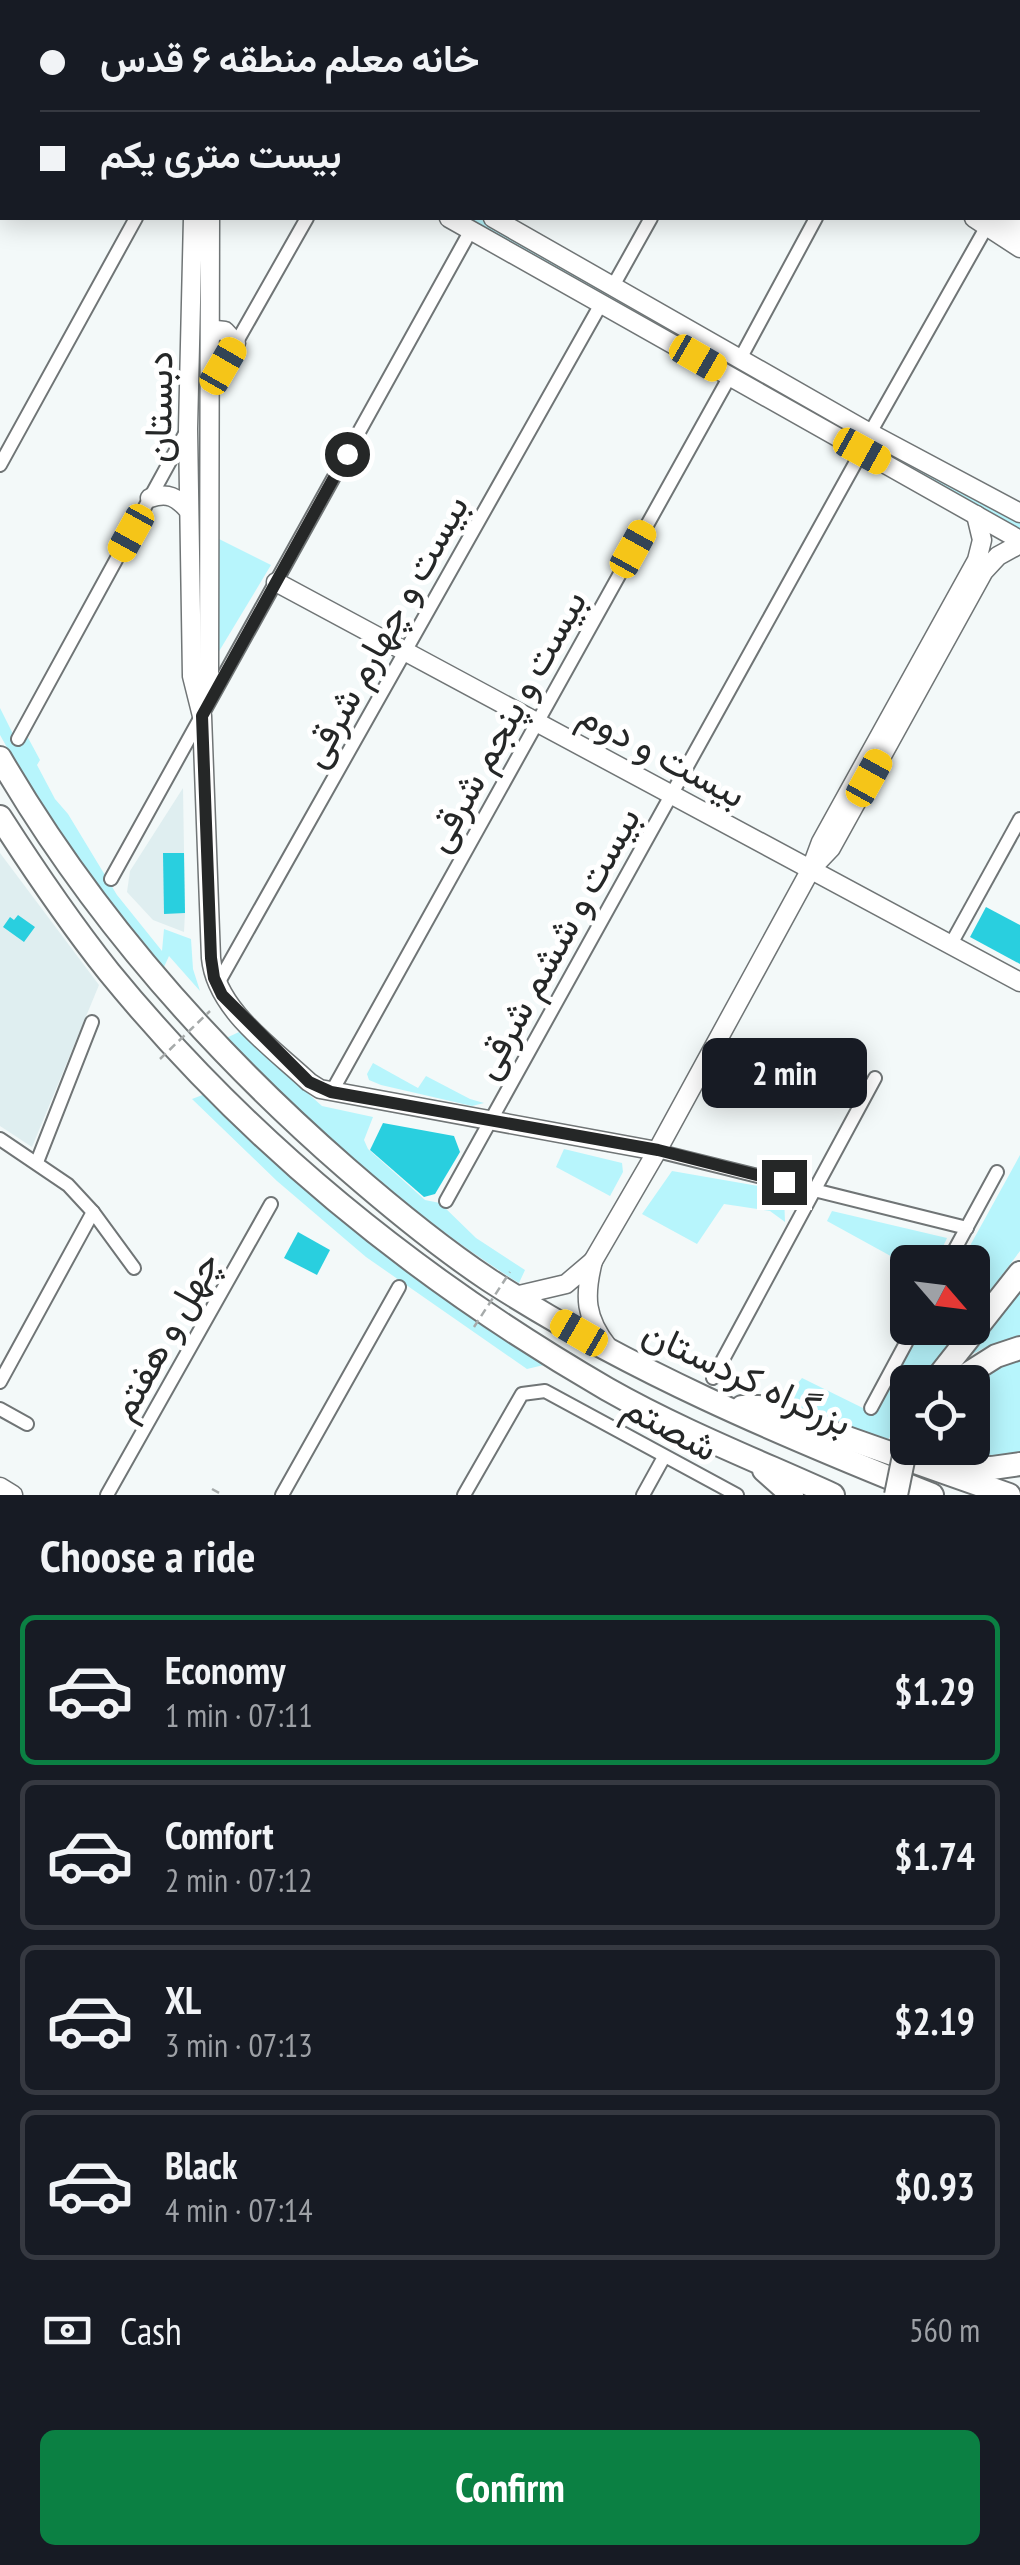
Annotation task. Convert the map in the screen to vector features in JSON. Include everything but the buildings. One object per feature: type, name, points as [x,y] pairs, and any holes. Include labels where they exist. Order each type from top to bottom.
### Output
[{"type":"highway","name":"بزرگراه کردستان","points":[[0,758],[56,845],[148,967],[239,1068],[297,1125],[424,1235],[513,1284],[611,1351],[718,1406],[932,1495]]},
{"type":"highway","name":"بزرگراه کردستان","points":[[0,817],[109,972],[192,1066],[302,1175],[408,1260],[548,1353],[639,1406],[833,1495]]},
{"type":"highway","points":[[947,1365],[1020,1273]]},
{"type":"highway","points":[[982,1365],[1020,1348]]},
{"type":"highway","points":[[718,1406],[759,1407],[890,1454]]},
{"type":"highway","points":[[750,1458],[792,1495]]},
{"type":"highway","points":[[921,1465],[972,1468],[1020,1464]]},
{"type":"highway","points":[[896,1495],[902,1465]]},
{"type":"highway","points":[[921,1465],[1009,1495]]},
{"type":"street","points":[[0,465],[135,220]]},
{"type":"street","name":"دبستان","points":[[194,220],[189,511],[192,676],[202,716]]},
{"type":"street","name":"دبستان","points":[[210,220],[208,674],[202,716],[211,958],[217,985]]},
{"type":"street","points":[[18,739],[306,220]]},
{"type":"street","points":[[453,220],[730,376],[1020,514]]},
{"type":"street","points":[[497,220],[740,360],[1020,542],[982,563]]},
{"type":"street","points":[[613,286],[650,220]]},
{"type":"street","points":[[740,360],[815,220]]},
{"type":"street","points":[[987,220],[1020,230]]},
{"type":"street","points":[[987,220],[1020,248]]},
{"type":"street","name":"بیست و ششم شرقی","points":[[446,1200],[987,220]]},
{"type":"street","points":[[111,880],[471,230]]},
{"type":"street","name":"بیست و چهارم شرقی","points":[[217,985],[601,304]]},
{"type":"street","points":[[210,337],[216,330],[225,331],[236,343]]},
{"type":"street","name":"بیست و پنجم شرقی","points":[[331,1092],[730,376]]},
{"type":"street","points":[[150,498],[168,495],[189,511]]},
{"type":"street","points":[[513,1284],[566,1284],[593,1261],[811,869],[821,842],[982,563],[976,516]]},
{"type":"street","name":"بیست و دوم","points":[[276,582],[1020,982]]},
{"type":"street","points":[[951,944],[1020,819]]},
{"type":"street","points":[[217,985],[239,1014],[309,1082],[331,1092],[658,1150],[967,1228]]},
{"type":"street","points":[[37,1162],[92,1022]]},
{"type":"street","points":[[713,1378],[875,1078]]},
{"type":"street","points":[[0,1139],[68,1185],[134,1268]]},
{"type":"street","points":[[958,1245],[997,1172]]},
{"type":"street","name":"چهل و هفتم","points":[[107,1495],[271,1204]]},
{"type":"street","points":[[0,1382],[93,1212]]},
{"type":"street","points":[[593,1261],[586,1302],[594,1328],[611,1351]]},
{"type":"street","points":[[282,1495],[399,1286]]},
{"type":"street","points":[[871,1408],[905,1345]]},
{"type":"street","name":"شصتم","points":[[464,1495],[522,1394],[546,1391],[737,1495]]},
{"type":"street","points":[[0,1409],[27,1424]]},
{"type":"street","points":[[643,1495],[664,1457]]},
{"type":"street","points":[[0,1488],[12,1495]]},
{"type":"path","points":[[160,1060],[210,1011]]},
{"type":"path","points":[[474,1327],[513,1284]]},
{"type":"path","points":[[212,1489],[223,1495]]},
{"type":"shaded area","points":[[468,220],[482,220],[1020,523],[1020,533]]},
{"type":"shaded area","points":[[219,539],[271,565],[218,653]]},
{"type":"shaded area","points":[[0,708],[18,744],[26,734],[55,799],[117,895],[162,951],[164,929],[191,939],[193,969],[200,991],[169,956],[164,967],[93,881],[0,735]]},
{"type":"shaded area","points":[[183,788],[184,932],[153,920],[127,892],[130,871]]},
{"type":"shaded area","points":[[0,853],[99,985],[32,1147],[0,1126]]},
{"type":"shaded area","points":[[239,1032],[322,1106],[373,1117],[364,1140],[368,1149],[425,1200],[440,1203],[476,1238],[525,1270],[519,1283],[402,1200],[329,1137],[224,1039]]},
{"type":"shaded area","points":[[373,1063],[418,1088],[426,1076],[484,1103],[472,1106],[381,1085],[369,1080],[367,1074]]},
{"type":"shaded area","points":[[205,1094],[369,1242],[548,1364],[527,1369],[366,1257],[277,1181],[192,1099]]},
{"type":"shaded area","points":[[564,1149],[622,1163],[623,1172],[610,1196],[556,1167]]},
{"type":"shaded area","points":[[1020,1155],[1020,1251],[990,1291],[990,1245],[970,1245]]},
{"type":"shaded area","points":[[672,1171],[764,1187],[784,1195],[785,1222],[770,1211],[724,1204],[697,1244],[642,1214]]},
{"type":"shaded area","points":[[832,1211],[947,1238],[944,1245],[890,1245],[890,1256],[827,1221]]},
{"type":"shaded area","points":[[1020,1282],[1020,1337],[984,1348],[957,1362],[970,1345],[990,1345],[990,1320]]},
{"type":"shaded area","points":[[914,1345],[950,1345],[935,1365],[902,1365]]},
{"type":"shaded area","points":[[1020,1361],[1020,1458],[998,1463],[990,1463],[990,1369]]},
{"type":"shaded area","points":[[802,1378],[873,1413],[890,1385],[888,1440],[778,1407]]},
{"type":"route","points":[[347,454],[202,716],[211,958],[222,995],[309,1082],[331,1092],[658,1150],[784,1182]]}]
